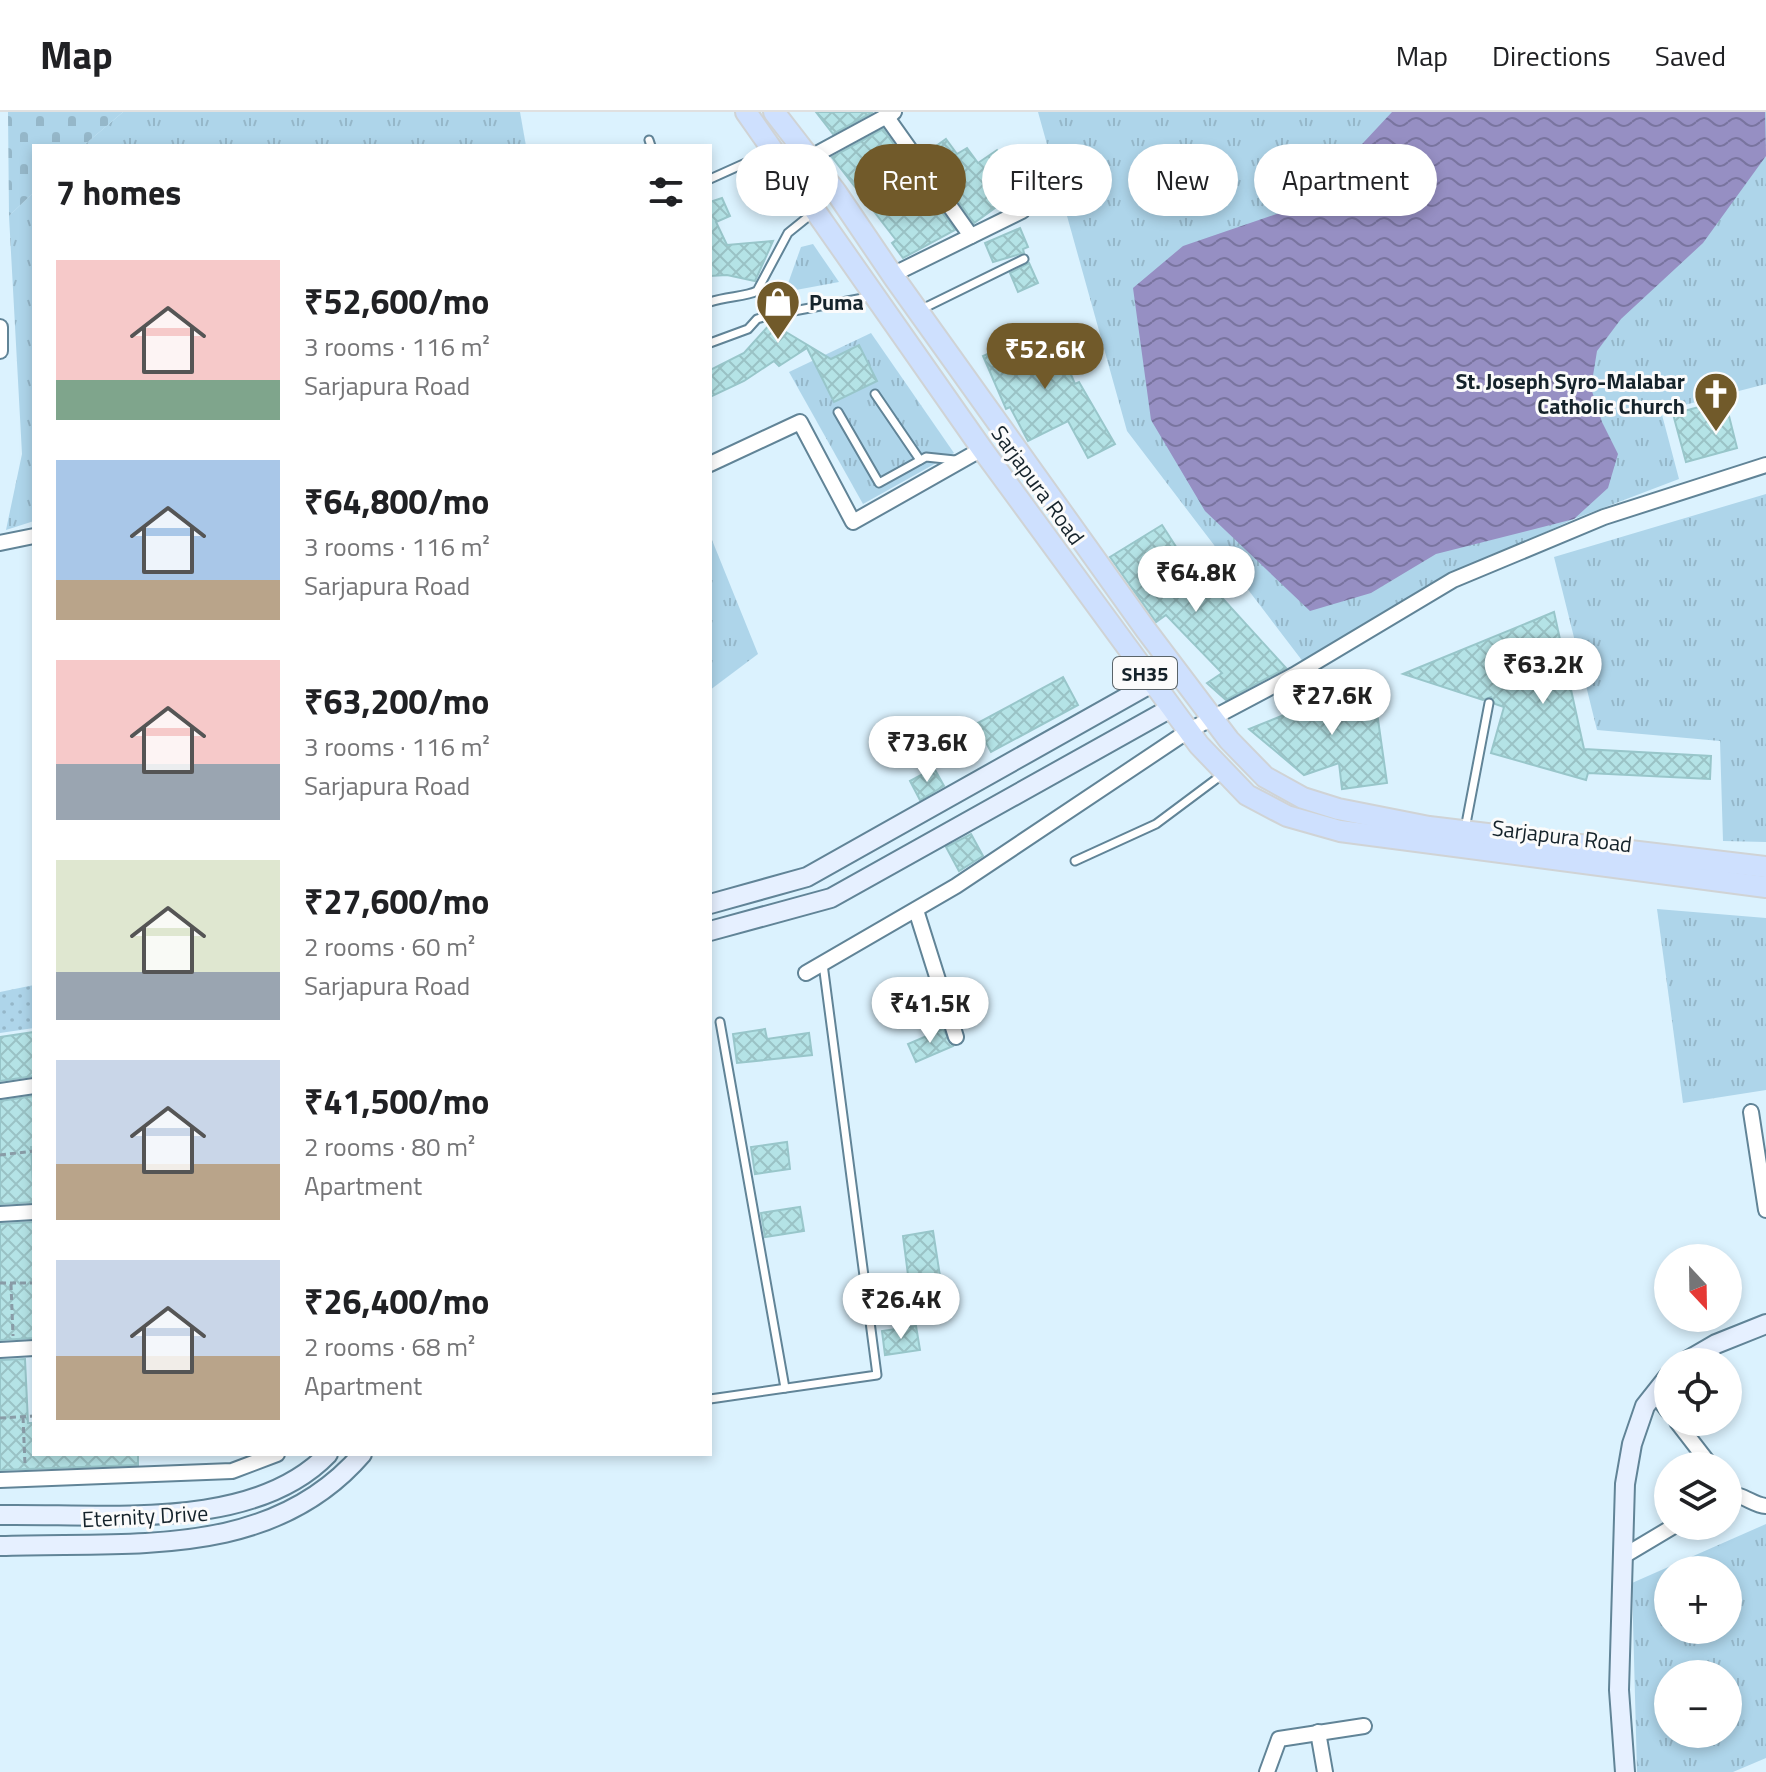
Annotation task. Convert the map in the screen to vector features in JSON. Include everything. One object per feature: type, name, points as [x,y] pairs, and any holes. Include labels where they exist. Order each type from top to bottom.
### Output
[{"type":"main road","name":"Sarjapura Road","points":[[746,112],[770,144]]},
{"type":"main road","name":"Sarjapura Road","points":[[774,112],[800,144]]},
{"type":"main road","name":"Sarjapura Road","points":[[838,196],[1050,499],[1212,717],[1265,777],[1303,798],[1338,809],[1464,831],[1766,867]]},
{"type":"main road","name":"Sarjapura Road","points":[[821,216],[982,449],[1152,683],[1188,731],[1247,795],[1287,816],[1340,831],[1766,887]]},
{"type":"street","points":[[833,144],[883,115],[971,236]]},
{"type":"street","points":[[892,275],[1012,216]]},
{"type":"street","points":[[0,327],[0,351]]},
{"type":"street","points":[[712,463],[800,422],[853,522],[982,449]]},
{"type":"street","points":[[806,973],[916,910],[1112,784],[1188,731],[1294,675],[1453,580],[1604,517],[1766,465]]},
{"type":"street","points":[[0,543],[32,536]]},
{"type":"street","points":[[712,903],[807,877],[1152,683]]},
{"type":"street","points":[[712,930],[831,898],[1171,708]]},
{"type":"street","points":[[916,910],[956,1037]]},
{"type":"street","points":[[0,1091],[32,1086]]},
{"type":"street","points":[[1751,1112],[1766,1210]]},
{"type":"street","points":[[0,1214],[32,1212]]},
{"type":"street","points":[[1709,1348],[1766,1324]]},
{"type":"street","points":[[7,1349],[32,1348]]},
{"type":"street","points":[[1625,1772],[1619,1690],[1625,1484],[1632,1444],[1645,1406],[1654,1395]]},
{"type":"street","points":[[1688,1436],[1700,1452]]},
{"type":"street","points":[[0,1480],[232,1471],[272,1456]]},
{"type":"street","name":"Eternity Drive","points":[[0,1515],[203,1512],[261,1498],[314,1468],[326,1456]]},
{"type":"street","name":"Eternity Drive","points":[[0,1546],[218,1537],[284,1516],[341,1478],[360,1456]]},
{"type":"street","points":[[1742,1498],[1766,1506]]},
{"type":"street","points":[[1622,1557],[1654,1538]]},
{"type":"street","points":[[1267,1772],[1279,1739],[1364,1726]]},
{"type":"street","points":[[1318,1732],[1325,1772]]},
{"type":"lane","points":[[712,178],[736,167]]},
{"type":"lane","points":[[712,301],[734,293],[748,295],[757,291],[788,233],[809,216]]},
{"type":"lane","points":[[918,311],[1024,259]]},
{"type":"lane","points":[[712,342],[748,329],[757,319],[767,316],[876,296]]},
{"type":"lane","points":[[875,394],[920,460]]},
{"type":"lane","points":[[838,412],[879,483],[926,457],[961,461]]},
{"type":"lane","points":[[1464,831],[1489,703]]},
{"type":"lane","points":[[1075,861],[1156,824],[1225,772]]},
{"type":"lane","points":[[712,1399],[877,1375],[823,962]]},
{"type":"lane","points":[[720,1022],[785,1388]]},
{"type":"path","points":[[0,1155],[32,1151]]},
{"type":"path","points":[[0,1283],[32,1283]]},
{"type":"path","points":[[7,1349],[11,1284]]},
{"type":"path","points":[[0,1418],[32,1416]]},
{"type":"path","points":[[23,1417],[26,1479]]},
{"type":"green space","points":[[8,112],[123,112],[85,144],[32,144],[32,194],[9,216]]},
{"type":"green space","points":[[123,112],[520,112],[526,144],[85,144]]},
{"type":"green space","points":[[1038,112],[1766,112],[1766,384],[1661,411],[1679,479],[1574,519],[1455,574],[1304,663],[1127,431],[1067,216],[1112,216],[1112,144],[1047,144]]},
{"type":"green space","points":[[32,194],[32,522],[6,530],[22,454],[9,216]]},
{"type":"green space","points":[[813,244],[839,282],[785,292],[801,247]]},
{"type":"green space","points":[[871,333],[954,453],[863,504],[789,372]]},
{"type":"green space","points":[[1766,494],[1766,842],[1723,841],[1720,741],[1597,730],[1554,557]]},
{"type":"green space","points":[[712,540],[758,654],[712,688]]},
{"type":"green space","points":[[1657,909],[1766,918],[1766,1090],[1683,1103]]},
{"type":"green space","points":[[32,985],[32,1028],[0,1033],[0,992]]},
{"type":"green space","points":[[1766,1524],[1766,1758],[1733,1772],[1637,1772],[1632,1583],[1654,1573],[1654,1644],[1742,1644],[1742,1556],[1693,1556],[1730,1540],[1742,1540],[1742,1535]]},
{"type":"water","points":[[1392,112],[1765,112],[1766,156],[1703,243],[1621,319],[1597,351],[1591,388],[1602,422],[1618,454],[1608,488],[1574,519],[1436,554],[1371,593],[1310,611],[1205,511],[1151,420],[1133,288],[1183,246],[1271,216],[1437,216],[1437,144],[1362,144]]},
{"type":"building","points":[[816,112],[873,112],[833,134]]},
{"type":"building","points":[[883,129],[894,144],[856,144]]},
{"type":"building","points":[[854,145],[854,186],[838,165],[838,154]]},
{"type":"building","points":[[967,148],[978,163],[982,160],[984,216],[974,223],[966,212]]},
{"type":"building","points":[[722,198],[730,216],[716,222],[727,245],[773,241],[755,281],[727,275],[712,276],[712,201]]},
{"type":"building","points":[[877,216],[945,216],[955,230],[903,258],[892,243],[896,240]]},
{"type":"building","points":[[1020,228],[1028,247],[1023,249],[1024,253],[993,262],[985,243]]},
{"type":"building","points":[[1029,263],[1038,283],[1018,292],[1010,273]]},
{"type":"building","points":[[771,323],[831,359],[859,345],[877,381],[834,402],[807,348],[779,366],[774,361],[744,381],[712,396],[712,369],[744,353]]},
{"type":"building","points":[[1050,326],[1075,384],[1079,382],[1115,444],[1088,458],[1068,421],[1028,441],[1010,407],[1006,409],[983,356]]},
{"type":"building","points":[[1725,400],[1737,448],[1686,462],[1673,414]]},
{"type":"building","points":[[1162,525],[1180,553],[1175,556],[1203,600],[1214,589],[1286,668],[1226,700],[1207,683],[1222,673],[1166,615],[1156,622],[1110,557]]},
{"type":"building","points":[[1554,612],[1584,749],[1711,756],[1710,779],[1588,773],[1586,780],[1491,753],[1504,707],[1495,704],[1491,697],[1483,700],[1403,674]]},
{"type":"building","points":[[1063,677],[1078,705],[991,752],[976,724]]},
{"type":"building","points":[[1373,684],[1387,783],[1342,789],[1339,763],[1304,775],[1249,729],[1329,697],[1328,691]]},
{"type":"building","points":[[934,768],[944,786],[920,800],[910,781]]},
{"type":"building","points":[[971,834],[983,856],[959,871],[946,847]]},
{"type":"building","points":[[765,1029],[767,1039],[809,1033],[812,1055],[737,1063],[733,1034]]},
{"type":"building","points":[[943,1029],[953,1046],[916,1062],[908,1044]]},
{"type":"building","points":[[32,1032],[32,1076],[0,1081],[0,1037]]},
{"type":"building","points":[[32,1096],[32,1202],[0,1204],[0,1101]]},
{"type":"building","points":[[787,1142],[790,1169],[755,1174],[751,1147]]},
{"type":"building","points":[[800,1207],[804,1231],[765,1237],[761,1213]]},
{"type":"building","points":[[32,1222],[32,1338],[0,1340],[0,1224]]},
{"type":"building","points":[[933,1231],[944,1302],[912,1306],[903,1236]]},
{"type":"building","points":[[916,1326],[920,1350],[885,1355],[882,1331]]},
{"type":"building","points":[[25,1359],[32,1456],[138,1456],[138,1465],[0,1470],[0,1360]]},
{"type":"place","name":"Puma","points":[[778,341]]},
{"type":"place","name":"St. Joseph Syro-Malabar Catholic Church","points":[[1716,433]]}]
